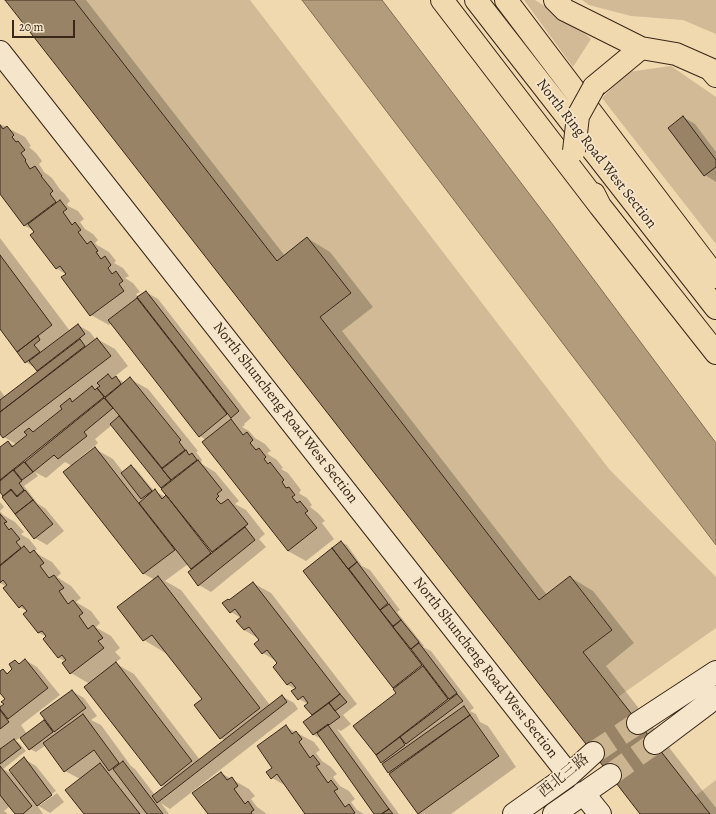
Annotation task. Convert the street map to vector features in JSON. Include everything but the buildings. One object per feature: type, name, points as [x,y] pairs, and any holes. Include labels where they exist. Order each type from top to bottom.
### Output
[{"type":"main road","points":[[442,0],[600,206],[716,353]]},
{"type":"main road","name":"North Ring Road West Section","points":[[476,0],[716,308]]},
{"type":"main road","name":"North Ring Road West Section","points":[[506,0],[716,277]]},
{"type":"main road","points":[[555,0],[565,10],[640,48],[676,54],[710,69],[716,76]]},
{"type":"main road","points":[[600,206],[574,151],[578,116],[594,87],[640,48]]},
{"type":"street","name":"North Shuncheng Road West Section","points":[[0,52],[569,775]]},
{"type":"street","points":[[638,722],[716,672]]},
{"type":"street","points":[[655,743],[716,696]]},
{"type":"street","name":"西北三路","points":[[514,814],[569,775],[593,753]]},
{"type":"street","name":"西北三路","points":[[554,814],[610,775]]},
{"type":"street","points":[[583,793],[600,814]]},
{"type":"shaded area","points":[[74,0],[250,0],[609,469],[716,577],[716,628],[618,697],[583,652],[612,630],[570,576],[539,600],[320,317],[351,293],[307,238],[277,261]]},
{"type":"shaded area","points":[[302,0],[382,0],[550,221],[716,443],[716,545]]},
{"type":"shaded area","points":[[524,0],[535,0],[574,25],[591,39],[573,67]]},
{"type":"shaded area","points":[[582,0],[716,0],[716,34],[683,20],[631,16],[589,5]]},
{"type":"shaded area","points":[[671,66],[716,97],[716,244],[602,98],[628,72]]},
{"type":"shaded area","points":[[716,780],[716,814],[710,814],[695,796]]},
{"type":"tunnel","points":[[593,753],[638,723]]},
{"type":"tunnel","points":[[610,775],[655,743]]}]
